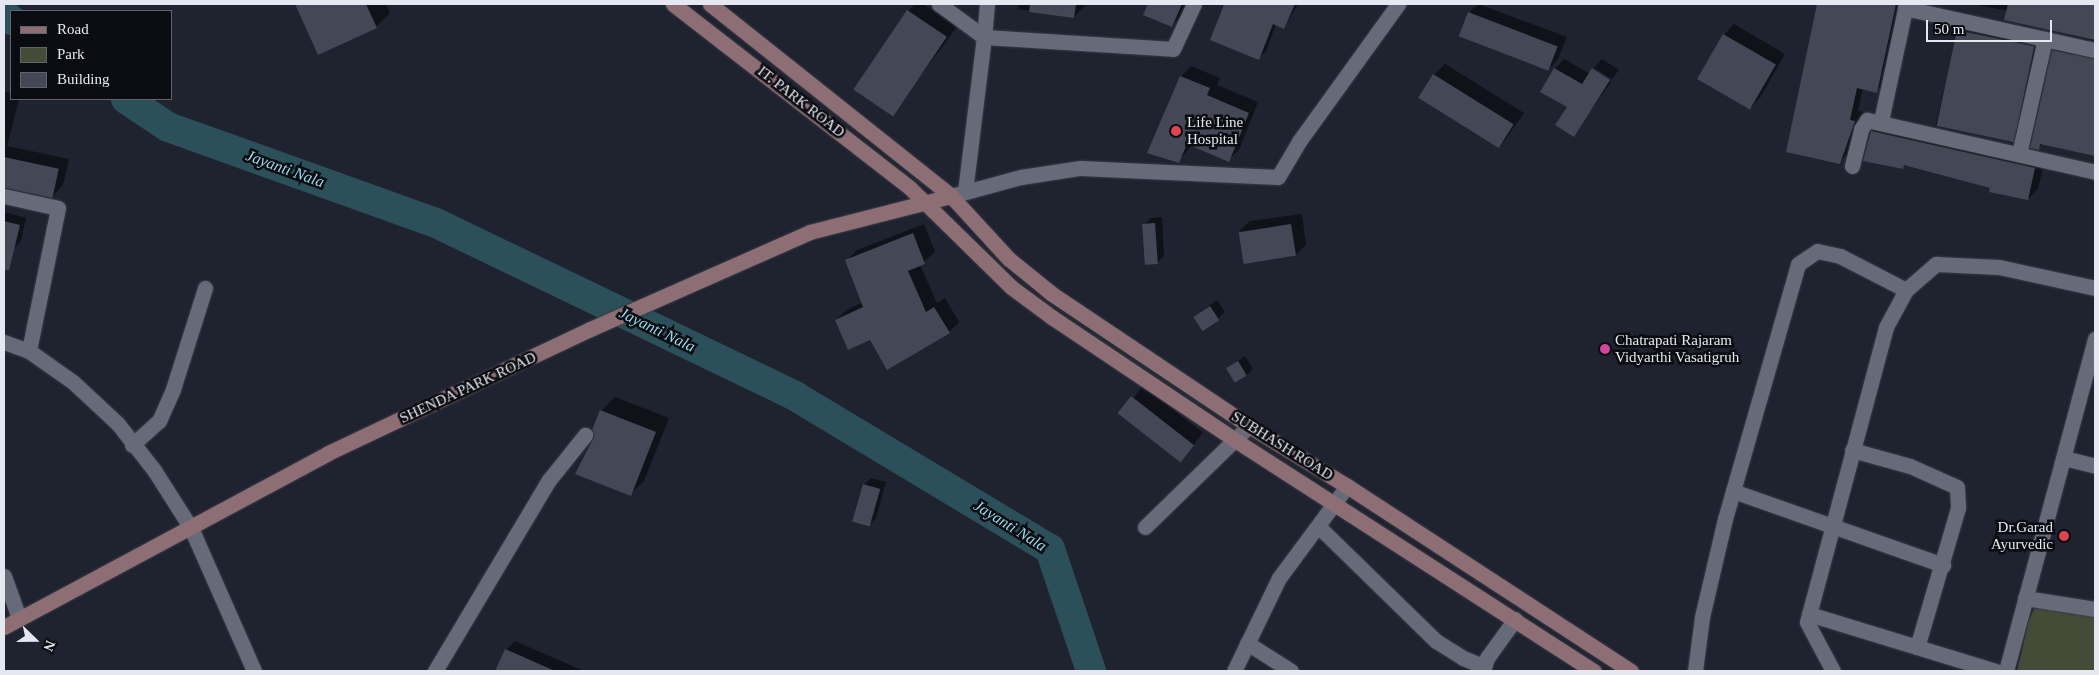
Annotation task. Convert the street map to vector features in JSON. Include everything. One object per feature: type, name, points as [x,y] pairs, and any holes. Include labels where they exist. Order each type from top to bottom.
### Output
[{"type":"main road","name":"IT. PARK ROAD","points":[[673,4],[802,102],[925,204]]},
{"type":"main road","name":"IT. PARK ROAD","points":[[710,4],[958,194]]},
{"type":"main road","name":"SHENDA PARK ROAD","points":[[4,627],[328,453],[606,322],[810,232],[892,209],[925,204],[958,194]]},
{"type":"main road","name":"SUBHASH ROAD","points":[[958,194],[1014,263],[1052,294],[1249,426],[1348,486],[1541,614],[1631,671]]},
{"type":"main road","name":"SUBHASH ROAD","points":[[925,204],[1011,287],[1235,440],[1594,671]]},
{"type":"main road","points":[[1531,630],[1541,614]]},
{"type":"street","points":[[939,4],[984,37],[1173,49],[1194,4]]},
{"type":"street","points":[[987,4],[984,37],[958,194],[1021,178],[1080,168],[1278,177],[1300,140],[1393,5]]},
{"type":"street","points":[[1880,122],[1905,6],[2095,50]]},
{"type":"street","points":[[2019,154],[2045,39]]},
{"type":"street","points":[[1852,166],[1863,124],[1867,120],[2095,172]]},
{"type":"street","points":[[4,196],[58,208],[29,351]]},
{"type":"street","points":[[1695,671],[1702,617],[1733,491],[1798,264],[1817,252],[1840,256],[1906,290]]},
{"type":"street","points":[[1833,671],[1807,622],[1886,327],[1906,290],[1936,264],[2000,267],[2095,288]]},
{"type":"street","points":[[132,444],[159,421],[173,389],[205,288]]},
{"type":"street","points":[[2006,671],[2095,340]]},
{"type":"street","points":[[4,342],[29,351],[79,388],[118,424],[154,470],[191,528],[254,671]]},
{"type":"street","points":[[1144,527],[1249,426]]},
{"type":"street","points":[[435,671],[549,480],[585,435]]},
{"type":"street","points":[[1852,450],[1910,466],[1957,487],[1958,508],[1917,647]]},
{"type":"street","points":[[2064,458],[2095,466]]},
{"type":"street","points":[[1234,671],[1279,578],[1348,486]]},
{"type":"street","points":[[1733,491],[1942,564]]},
{"type":"street","points":[[1318,526],[1436,641],[1483,669],[1514,619]]},
{"type":"street","points":[[4,576],[19,618]]},
{"type":"street","points":[[2026,598],[2095,609]]},
{"type":"street","points":[[1809,614],[1996,671]]},
{"type":"street","points":[[1247,643],[1291,671]]},
{"type":"green space","points":[[2043,608],[2095,616],[2095,671],[2017,671],[2029,620],[2034,609]]},
{"type":"building","points":[[295,4],[366,4],[377,28],[318,55]]},
{"type":"building","points":[[1030,4],[1076,4],[1074,18],[1029,12]]},
{"type":"building","points":[[1148,4],[1182,4],[1172,27],[1143,15]]},
{"type":"building","points":[[1224,4],[1295,4],[1284,29],[1273,24],[1259,60],[1210,40]]},
{"type":"building","points":[[1817,4],[1896,4],[1877,93],[1857,88],[1850,120],[1855,121],[1840,164],[1786,152]]},
{"type":"building","points":[[2008,4],[2095,4],[2095,40],[2004,20]]},
{"type":"building","points":[[907,10],[947,37],[893,116],[853,90]]},
{"type":"building","points":[[1468,12],[1558,46],[1548,71],[1459,36]]},
{"type":"building","points":[[1957,30],[2034,46],[2014,142],[1937,126]]},
{"type":"building","points":[[1723,34],[1776,64],[1750,110],[1697,79]]},
{"type":"building","points":[[2052,50],[2095,59],[2095,156],[2040,144],[2039,150],[2030,148]]},
{"type":"building","points":[[1554,68],[1582,84],[1592,68],[1610,80],[1574,137],[1555,125],[1567,107],[1540,92]]},
{"type":"building","points":[[1433,74],[1514,124],[1499,148],[1418,98]]},
{"type":"building","points":[[1180,76],[1210,88],[1207,95],[1249,113],[1229,162],[1187,144],[1179,163],[1147,153]]},
{"type":"building","points":[[1871,131],[2035,168],[2028,200],[1989,192],[1990,188],[1904,165],[1903,169],[1863,161]]},
{"type":"building","points":[[4,157],[59,169],[53,198],[4,188]]},
{"type":"building","points":[[4,221],[20,225],[9,270],[4,270]]},
{"type":"building","points":[[1155,223],[1158,264],[1145,265],[1142,224]]},
{"type":"building","points":[[1291,224],[1296,256],[1244,264],[1239,232]]},
{"type":"building","points":[[913,233],[925,264],[908,271],[926,312],[934,307],[950,333],[887,370],[870,340],[848,350],[835,320],[863,307],[845,260]]},
{"type":"building","points":[[1210,306],[1219,320],[1202,331],[1193,317]]},
{"type":"building","points":[[1238,361],[1247,376],[1235,383],[1226,368]]},
{"type":"building","points":[[1131,396],[1194,445],[1180,463],[1117,413]]},
{"type":"building","points":[[600,410],[656,432],[631,496],[575,474],[594,437],[592,430]]},
{"type":"building","points":[[863,484],[880,489],[870,526],[852,521]]},
{"type":"building","points":[[505,649],[555,671],[495,671]]},
{"type":"waterway","name":"Jayanti Nala","points":[[4,14],[10,19]]},
{"type":"waterway","name":"Jayanti Nala","points":[[128,100],[168,127],[434,222],[795,396],[1050,549],[1091,671]]},
{"type":"place","name":"Life Line Hospital","points":[[1176,131]]},
{"type":"place","name":"Chatrapati Rajaram Vidyarthi Vasatigruh","points":[[1605,349]]},
{"type":"place","name":"Dr.Garad Ayurvedic","points":[[2064,536]]}]
